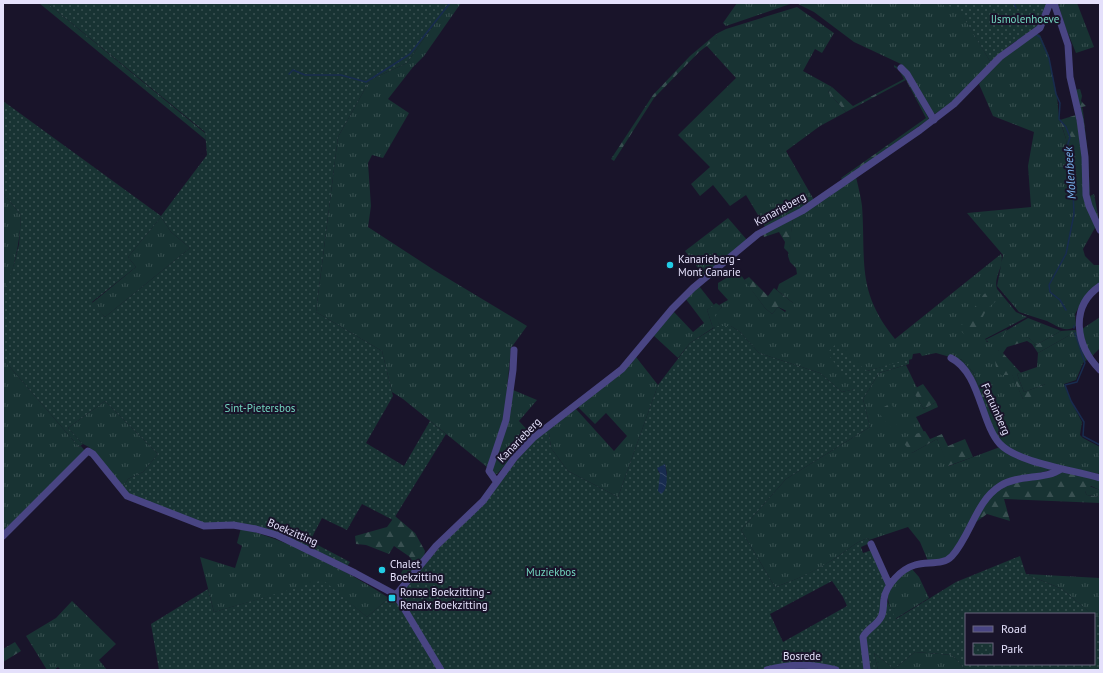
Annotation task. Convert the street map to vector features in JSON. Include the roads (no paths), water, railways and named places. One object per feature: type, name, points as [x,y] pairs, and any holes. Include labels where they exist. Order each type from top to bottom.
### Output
[{"type":"street","name":"Kanarieberg","points":[[496,481],[533,438],[622,369],[681,299],[764,230],[802,211],[934,120],[960,99],[1002,55],[1040,28],[1050,3]]},
{"type":"street","points":[[1054,3],[1068,45],[1070,77],[1080,120],[1085,157],[1088,201],[1100,230]]},
{"type":"street","points":[[901,68],[907,74],[934,120]]},
{"type":"street","points":[[1100,286],[1084,301],[1079,316],[1079,329],[1084,349],[1091,361],[1100,370]]},
{"type":"street","points":[[441,670],[396,595],[428,554],[483,501],[496,481],[489,471],[506,420],[513,370],[514,350]]},
{"type":"street","name":"Fortuinberg","points":[[951,358],[962,366],[969,376],[1000,444],[1024,457],[1061,469],[1100,478]]},
{"type":"street","name":"Boekzitting","points":[[3,536],[88,451],[93,454],[127,496],[204,526],[233,525],[277,535],[396,595]]},
{"type":"street","points":[[867,670],[863,637],[882,616],[884,598],[889,584],[913,565],[944,562],[951,557],[966,537],[987,499],[1000,486],[1018,478],[1047,474],[1061,469]]},
{"type":"street","points":[[871,544],[889,584]]},
{"type":"street","name":"Bosrede","points":[[767,670],[794,666],[822,666],[836,670]]},
{"type":"water","points":[[665,464],[667,476],[666,485],[664,492],[661,494],[658,491],[660,474],[657,468]]},
{"type":"waterway","points":[[289,74],[293,70],[305,75],[341,75],[366,82],[410,54],[450,3]]},
{"type":"waterway","name":"Molenbeek","points":[[1014,3],[1016,8]]},
{"type":"waterway","name":"Molenbeek","points":[[1035,34],[1040,37],[1049,58],[1056,94],[1060,103],[1059,119],[1066,127],[1070,137],[1067,147],[1072,167],[1074,214],[1066,254],[1049,285],[1050,292],[1060,300],[1066,310]]},
{"type":"waterway","name":"Molenbeek","points":[[1075,333],[1085,363],[1077,382],[1065,385],[1071,401],[1084,422],[1083,436],[1100,445]]},
{"type":"place","name":"Kanarieberg - Mont Canarie","points":[[670,265]]},
{"type":"place","name":"Chalet Boekzitting","points":[[382,570]]},
{"type":"place","name":"Ronse Boekzitting - Renaix Boekzitting","points":[[392,598]]},
{"type":"park label","name":"IJsmolenhoeve","points":[[1025,19]]},
{"type":"park label","name":"Sint-Pietersbos","points":[[260,408]]},
{"type":"park label","name":"Muziekbos","points":[[551,572]]}]
